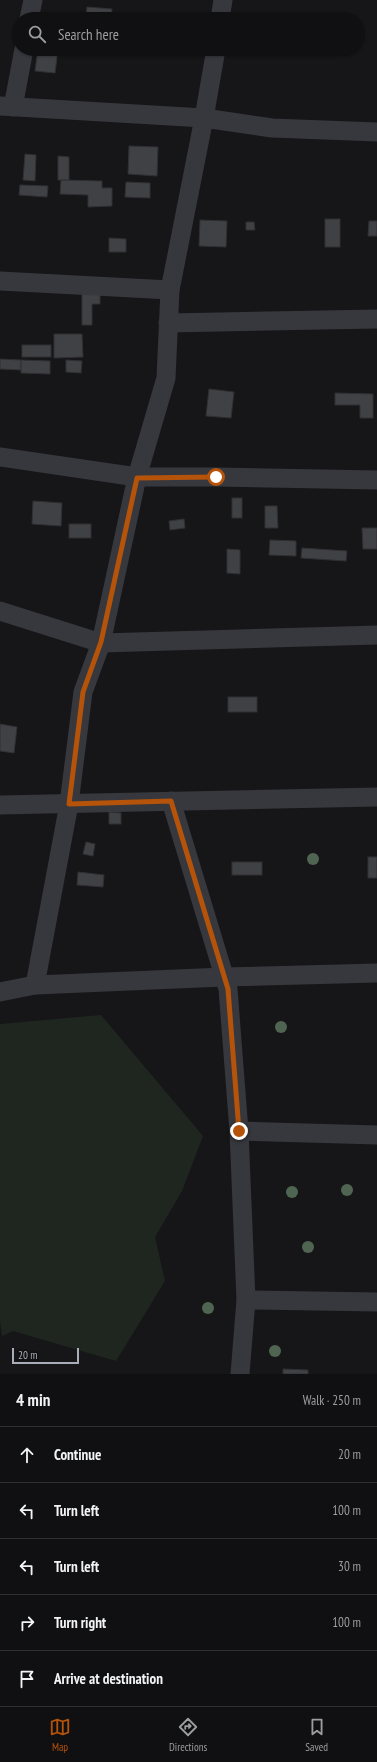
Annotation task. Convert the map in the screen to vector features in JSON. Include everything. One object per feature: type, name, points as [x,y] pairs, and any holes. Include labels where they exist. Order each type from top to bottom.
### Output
[{"type":"street","points":[[30,12],[33,0]]},
{"type":"street","points":[[221,12],[222,0]]},
{"type":"street","points":[[22,56],[7,106],[204,118],[272,128],[377,132]]},
{"type":"street","points":[[35,985],[69,804],[83,692],[101,642],[137,478],[166,378],[170,290],[215,56]]},
{"type":"street","points":[[0,282],[170,290]]},
{"type":"street","points":[[168,323],[377,319]]},
{"type":"street","points":[[0,457],[137,478],[216,477],[377,480]]},
{"type":"street","points":[[0,611],[101,642],[377,635]]},
{"type":"street","points":[[0,805],[377,797]]},
{"type":"street","points":[[171,801],[228,989],[239,1131],[246,1300],[240,1374]]},
{"type":"street","points":[[0,992],[35,985],[224,977],[377,973]]},
{"type":"street","points":[[239,1131],[377,1135]]},
{"type":"street","points":[[246,1300],[377,1302]]},
{"type":"shaded area","points":[[101,1015],[203,1136],[182,1191],[155,1237],[165,1281],[116,1361],[13,1331],[2,1336],[0,1321],[0,1024]]},
{"type":"building","points":[[87,7],[112,9],[112,12],[87,12]]},
{"type":"building","points":[[37,56],[57,56],[55,73],[35,71]]},
{"type":"building","points":[[129,146],[158,147],[157,176],[128,174]]},
{"type":"building","points":[[25,154],[36,155],[35,181],[23,180]]},
{"type":"building","points":[[58,156],[69,157],[69,180],[58,180]]},
{"type":"building","points":[[61,180],[102,181],[102,188],[112,188],[112,206],[88,207],[88,195],[60,194]]},
{"type":"building","points":[[126,182],[150,183],[150,198],[125,197]]},
{"type":"building","points":[[20,185],[48,186],[47,197],[19,195]]},
{"type":"building","points":[[325,219],[340,219],[340,247],[325,247]]},
{"type":"building","points":[[200,220],[227,221],[226,247],[199,246]]},
{"type":"building","points":[[369,221],[377,221],[377,236],[368,236]]},
{"type":"building","points":[[246,222],[254,222],[255,230],[246,230]]},
{"type":"building","points":[[109,238],[126,239],[126,252],[109,252]]},
{"type":"building","points":[[82,293],[100,294],[100,304],[92,304],[92,325],[82,325]]},
{"type":"building","points":[[54,334],[82,334],[83,357],[54,358]]},
{"type":"building","points":[[22,345],[51,345],[51,357],[22,357]]},
{"type":"building","points":[[0,359],[21,360],[21,370],[0,369]]},
{"type":"building","points":[[21,360],[50,361],[50,374],[21,373]]},
{"type":"building","points":[[66,360],[82,361],[81,373],[66,372]]},
{"type":"building","points":[[209,389],[234,392],[231,418],[206,416]]},
{"type":"building","points":[[335,393],[373,394],[373,418],[360,418],[360,405],[335,405]]},
{"type":"building","points":[[232,498],[242,498],[242,518],[232,518]]},
{"type":"building","points":[[33,501],[62,503],[61,526],[32,524]]},
{"type":"building","points":[[265,506],[277,506],[278,528],[265,528]]},
{"type":"building","points":[[184,519],[185,528],[170,530],[169,521]]},
{"type":"building","points":[[69,524],[91,524],[91,538],[69,538]]},
{"type":"building","points":[[362,528],[377,528],[377,549],[363,549]]},
{"type":"building","points":[[270,540],[296,541],[296,556],[269,555]]},
{"type":"building","points":[[302,548],[347,551],[346,561],[301,558]]},
{"type":"building","points":[[227,549],[240,550],[240,574],[227,573]]},
{"type":"building","points":[[228,697],[257,697],[257,712],[228,712]]},
{"type":"building","points":[[0,724],[17,727],[14,753],[0,751]]},
{"type":"building","points":[[109,812],[121,813],[121,824],[109,824]]},
{"type":"building","points":[[86,842],[95,844],[93,856],[83,854]]},
{"type":"building","points":[[368,857],[377,857],[377,878],[368,878]]},
{"type":"building","points":[[232,862],[262,862],[262,875],[232,875]]},
{"type":"building","points":[[78,872],[104,875],[103,887],[77,885]]},
{"type":"building","points":[[283,1369],[308,1370],[308,1374],[283,1374]]},
{"type":"route","points":[[216,477],[137,478],[101,642],[83,692],[69,804],[171,801],[228,989],[239,1131]]}]
